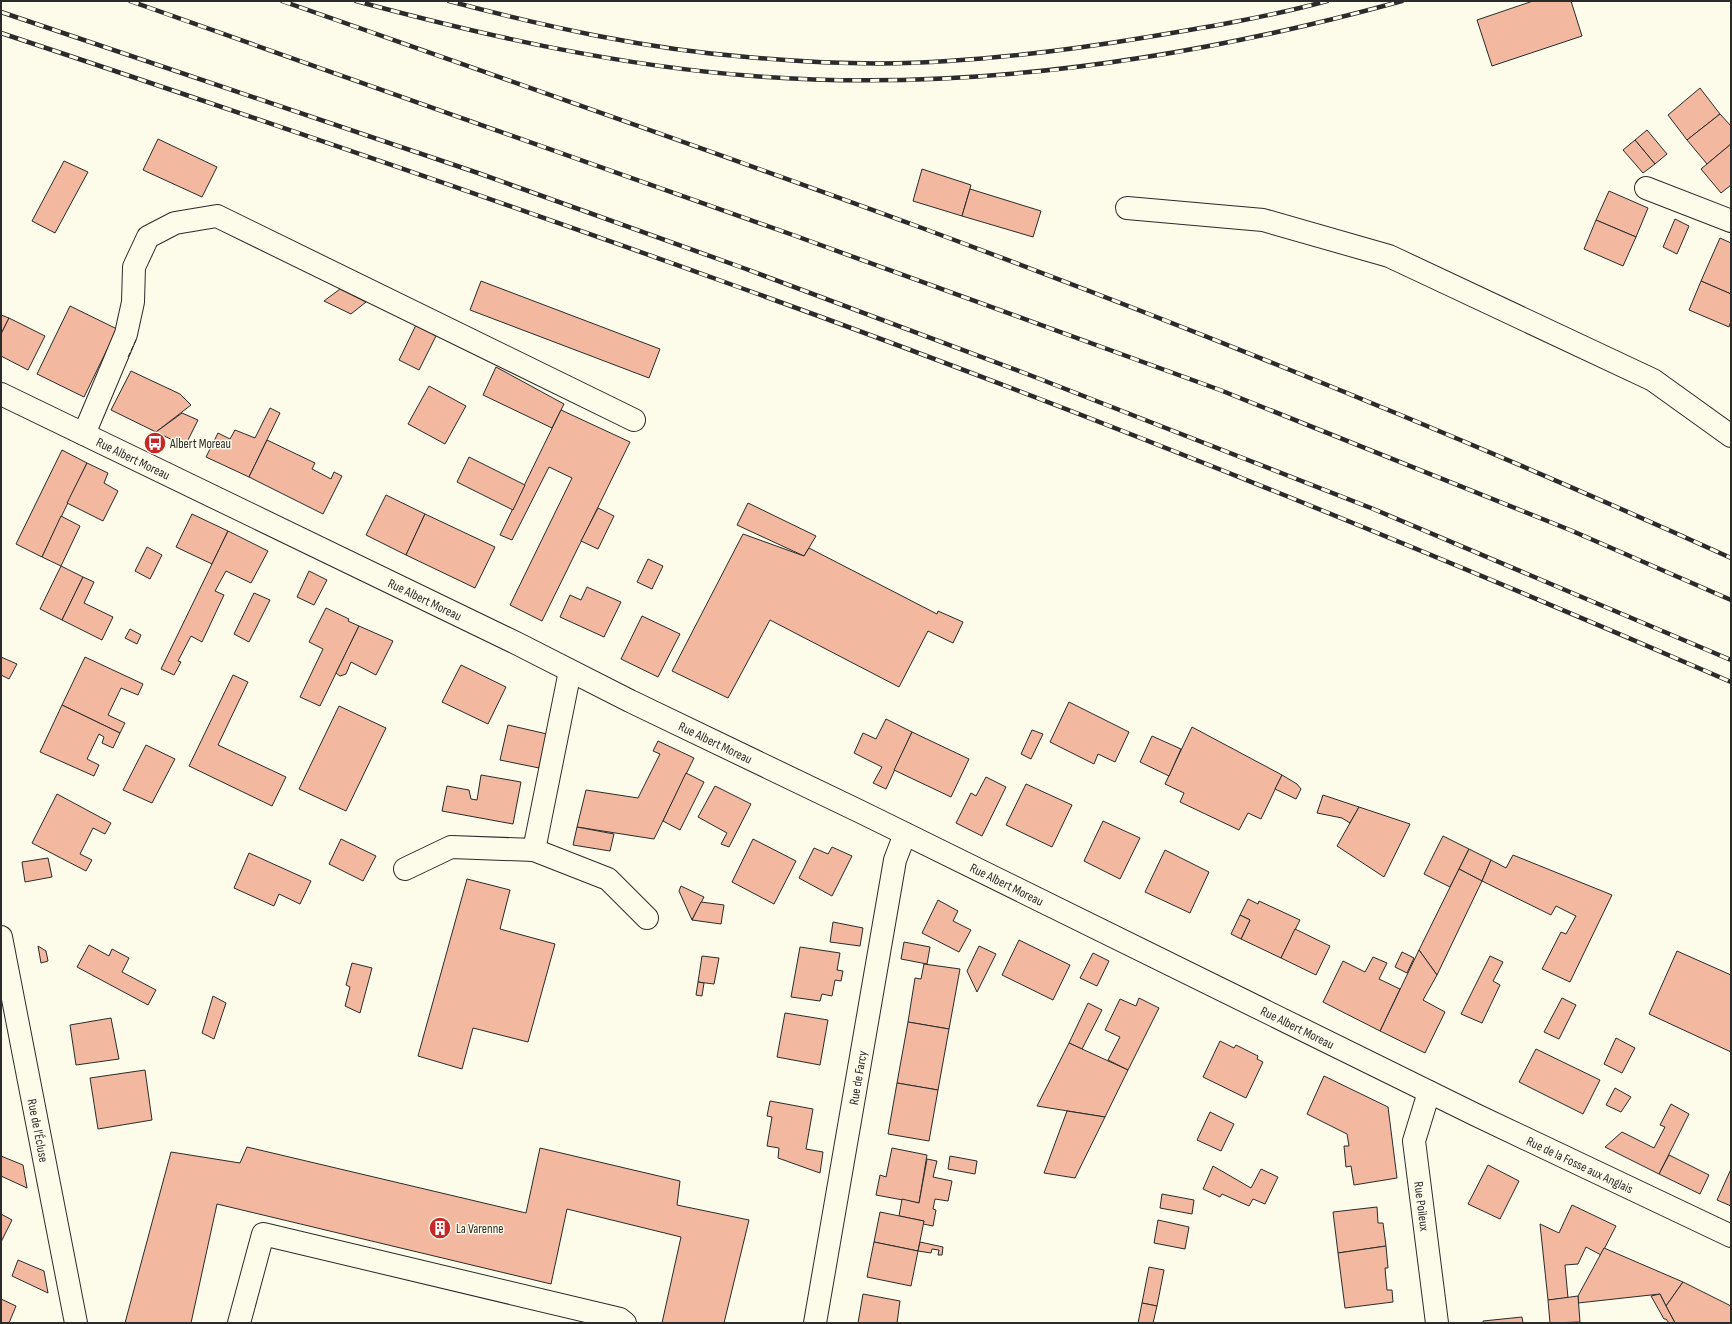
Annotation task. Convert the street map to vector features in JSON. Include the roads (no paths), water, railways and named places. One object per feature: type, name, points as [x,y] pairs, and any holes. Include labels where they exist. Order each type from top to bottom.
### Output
[{"type":"street","points":[[1646,188],[1731,221]]},
{"type":"street","points":[[1127,208],[1263,220],[1389,256],[1653,380],[1731,436]]},
{"type":"street","points":[[84,434],[126,334],[133,302],[134,267],[148,237],[175,223],[217,216],[634,420]]},
{"type":"street","name":"Rue Albert Moreau","points":[[1,394],[516,643],[570,671],[1429,1092]]},
{"type":"street","points":[[534,850],[570,671]]},
{"type":"street","name":"Rue de Farcy","points":[[815,1323],[895,860],[905,834]]},
{"type":"street","points":[[405,869],[451,847],[534,850],[608,879],[647,918]]},
{"type":"street","name":"Rue de l'Écluse","points":[[1,937],[76,1323]]},
{"type":"street","name":"Rue de la Fosse aux Anglais","points":[[1429,1092],[1731,1236]]},
{"type":"street","name":"Rue Poileux","points":[[1429,1092],[1414,1140],[1437,1323]]},
{"type":"street","points":[[240,1323],[263,1234],[620,1319],[625,1323]]},
{"type":"railway","points":[[130,1],[793,235],[1220,390],[1570,530],[1731,600]]},
{"type":"railway","points":[[282,1],[763,170],[1126,305],[1431,427],[1731,558]]},
{"type":"railway","points":[[356,1],[454,26],[553,48],[603,57],[653,65],[753,76],[835,80],[917,80],[999,75],[1080,67],[1162,55],[1242,40],[1323,22],[1402,1]]},
{"type":"railway","points":[[449,1],[523,20],[597,36],[672,49],[772,59],[873,64],[923,63],[1023,55],[1148,37],[1283,12],[1327,1]]},
{"type":"railway","points":[[1,12],[478,173],[746,269],[1027,374],[1371,508],[1731,660]]},
{"type":"railway","points":[[1,33],[548,219],[983,377],[1108,425],[1358,525],[1483,576],[1731,682]]},
{"type":"place","name":"Albert Moreau","points":[[155,443]]},
{"type":"place","name":"La Varenne","points":[[440,1228]]}]
